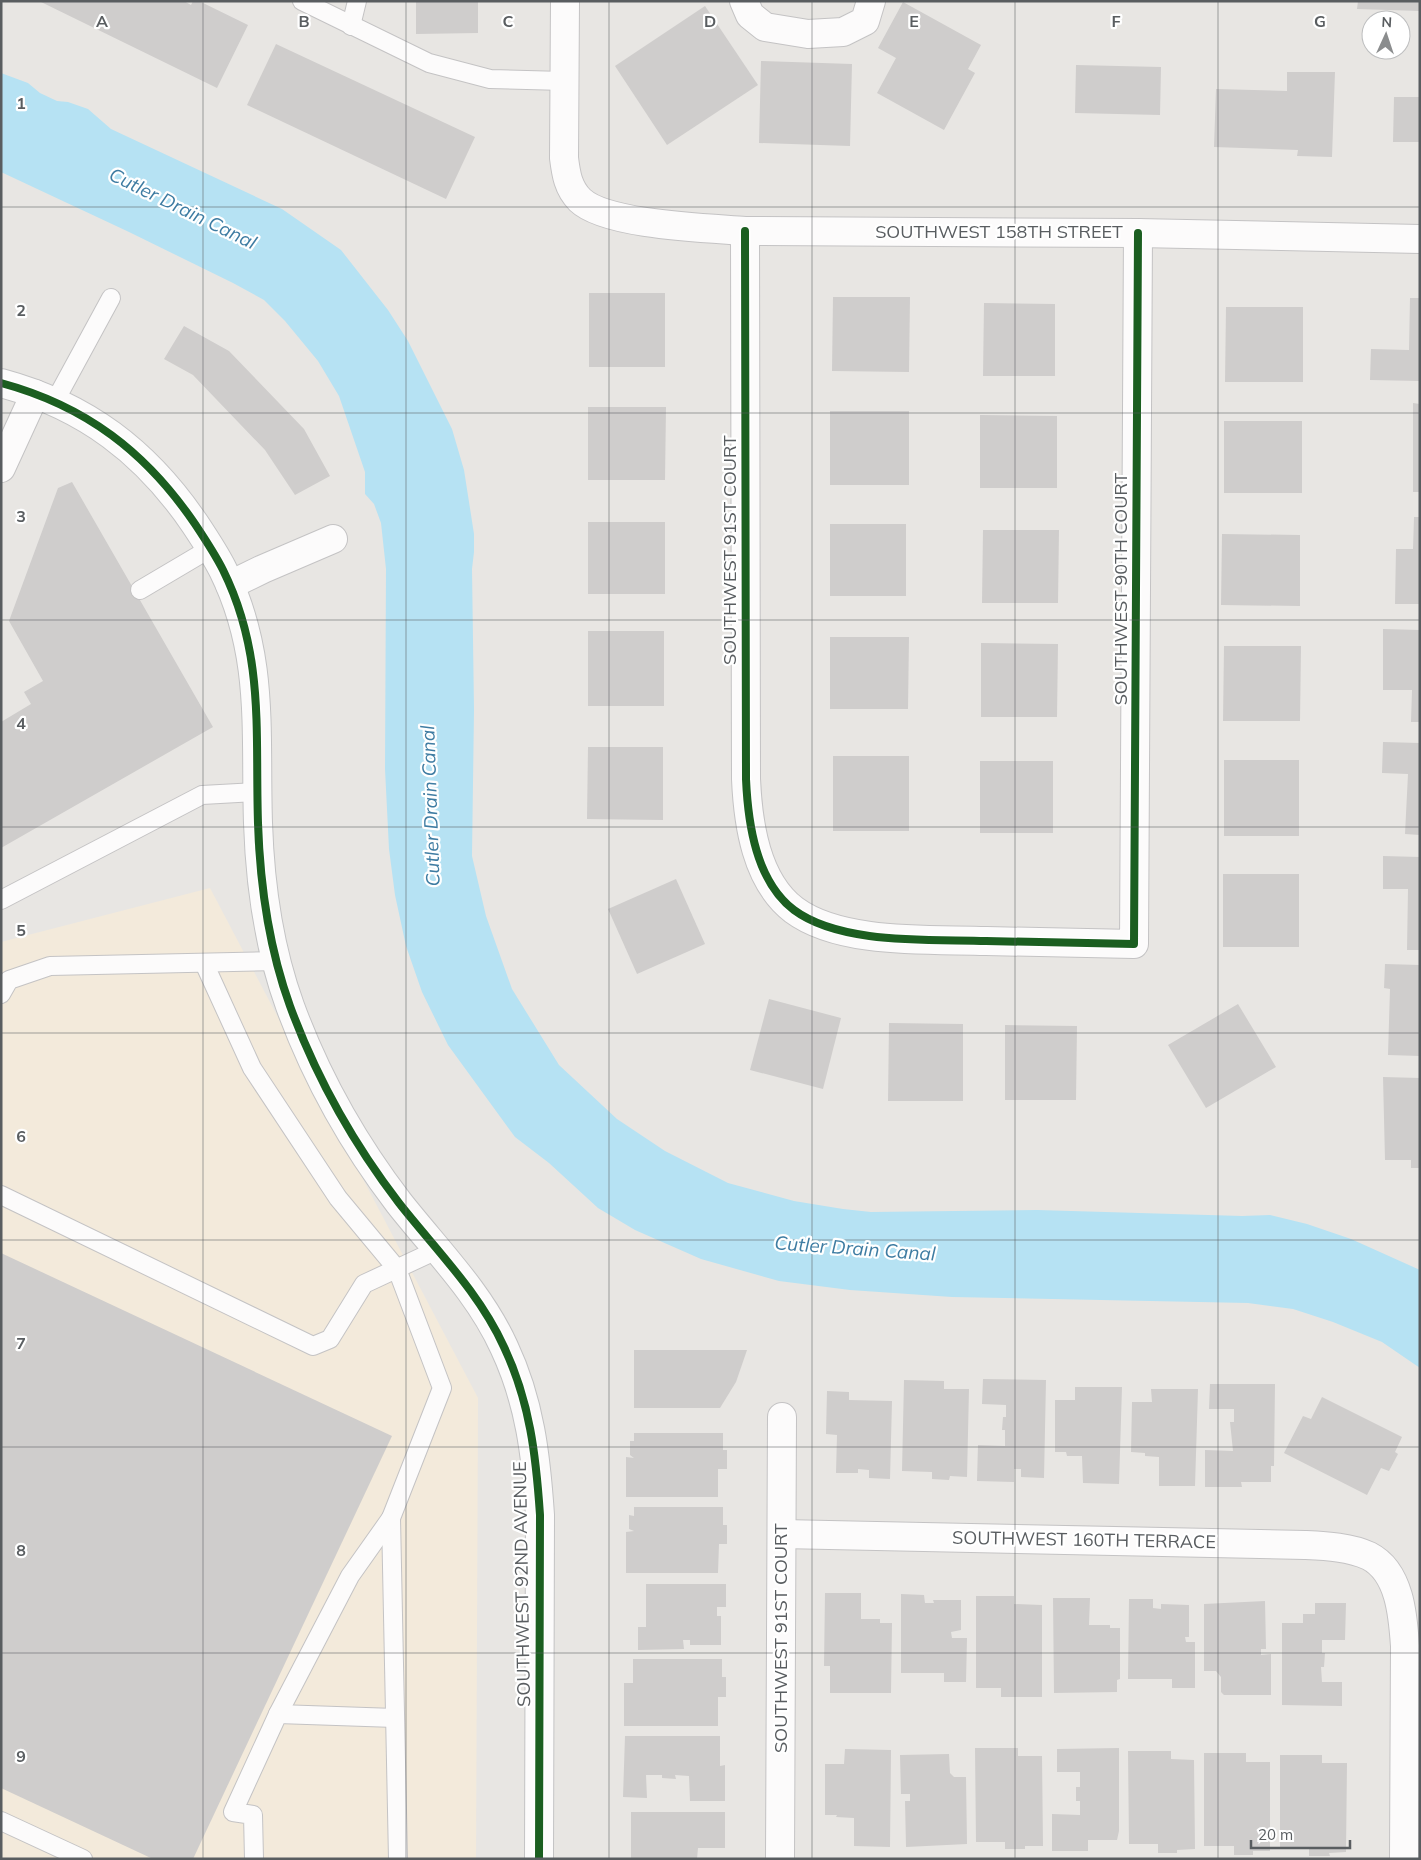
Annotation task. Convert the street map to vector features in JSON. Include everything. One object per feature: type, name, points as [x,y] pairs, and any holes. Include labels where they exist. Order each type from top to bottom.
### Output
[{"type":"street","points":[[564,82],[565,1]]},
{"type":"street","points":[[744,1],[750,15],[765,27],[808,34],[843,32],[865,21],[871,1]]},
{"type":"street","name":"SOUTHWEST 158TH STREET","points":[[564,82],[565,167],[571,189],[582,201],[610,216],[681,226],[745,231],[1138,233],[1420,239]]},
{"type":"street","name":"SOUTHWEST 91ST COURT","points":[[745,231],[746,779],[752,834],[763,868],[782,898],[794,910],[825,926],[849,932],[896,938],[1134,944]]},
{"type":"street","name":"SOUTHWEST 90TH COURT","points":[[1134,944],[1138,233]]},
{"type":"street","name":"SOUTHWEST 92ND AVENUE","points":[[1,383],[45,398],[95,424],[132,450],[171,491],[211,548],[230,585],[242,617],[253,665],[257,701],[259,847],[262,886],[277,961],[289,1003],[306,1044],[345,1124],[368,1161],[401,1205],[439,1249],[483,1309],[503,1345],[519,1381],[530,1422],[537,1462],[540,1515],[539,1859]]},
{"type":"street","points":[[1,468],[45,398]]},
{"type":"street","points":[[230,585],[333,539]]},
{"type":"street","name":"SOUTHWEST 91ST COURT","points":[[780,1859],[782,1417]]},
{"type":"street","name":"SOUTHWEST 160TH TERRACE","points":[[782,1534],[1305,1545],[1337,1547],[1370,1557],[1381,1565],[1392,1581],[1403,1620],[1406,1646],[1404,1859]]},
{"type":"lane","points":[[302,1],[429,63],[490,79],[564,82]]},
{"type":"lane","points":[[351,26],[357,1]]},
{"type":"lane","points":[[45,398],[111,298]]},
{"type":"lane","points":[[140,590],[211,548]]},
{"type":"lane","points":[[1,900],[202,795],[258,792]]},
{"type":"lane","points":[[1,994],[9,980],[50,966],[277,961]]},
{"type":"lane","points":[[204,963],[252,1068],[338,1198],[397,1268],[442,1388],[391,1518],[350,1576],[278,1714],[233,1812],[253,1815],[254,1859]]},
{"type":"lane","points":[[1,1195],[313,1346],[330,1339],[364,1284],[439,1249]]},
{"type":"lane","points":[[391,1518],[398,1859]]},
{"type":"lane","points":[[278,1714],[395,1718]]},
{"type":"lane","points":[[1,1821],[83,1859]]},
{"type":"shaded area","points":[[210,888],[478,1398],[476,1859],[1,1859],[1,942]]},
{"type":"water","name":"Cutler Drain Canal","points":[[1,73],[28,83],[40,93],[57,101],[68,102],[88,109],[111,129],[282,209],[341,250],[388,310],[408,341],[452,429],[464,470],[474,534],[472,569],[474,710],[472,856],[486,916],[512,989],[559,1065],[617,1119],[665,1151],[728,1183],[794,1201],[843,1209],[871,1212],[1037,1210],[1242,1216],[1270,1215],[1307,1224],[1351,1239],[1420,1270],[1420,1368],[1382,1342],[1333,1322],[1293,1309],[1248,1303],[952,1297],[850,1290],[779,1281],[701,1259],[635,1230],[598,1208],[549,1163],[515,1137],[448,1045],[422,992],[406,946],[395,895],[389,849],[385,769],[386,569],[381,523],[374,504],[365,494],[365,472],[339,396],[318,361],[285,321],[264,300],[129,232],[1,172]]},
{"type":"building","points":[[39,1],[184,1],[191,5],[193,1],[199,1],[248,25],[217,88]]},
{"type":"building","points":[[416,1],[478,1],[478,33],[416,34]]},
{"type":"building","points":[[1358,1],[1420,1],[1420,11],[1357,9]]},
{"type":"building","points":[[903,2],[981,45],[968,69],[975,73],[944,130],[877,93],[896,58],[878,48]]},
{"type":"building","points":[[705,6],[758,85],[667,145],[615,66]]},
{"type":"building","points":[[276,44],[475,137],[446,199],[247,105]]},
{"type":"building","points":[[761,61],[852,64],[850,146],[759,143]]},
{"type":"building","points":[[1076,65],[1161,67],[1160,115],[1075,113]]},
{"type":"building","points":[[1287,72],[1335,72],[1332,157],[1297,156],[1298,150],[1214,147],[1216,89],[1287,91]]},
{"type":"building","points":[[1394,97],[1420,97],[1420,142],[1393,142]]},
{"type":"building","points":[[589,293],[665,293],[665,367],[589,367]]},
{"type":"building","points":[[833,297],[910,297],[909,372],[832,371]]},
{"type":"building","points":[[1410,298],[1420,298],[1420,381],[1370,380],[1371,349],[1409,350]]},
{"type":"building","points":[[984,303],[1055,304],[1055,376],[983,376]]},
{"type":"building","points":[[1226,307],[1303,307],[1303,382],[1225,382]]},
{"type":"building","points":[[184,326],[229,351],[304,429],[330,476],[295,495],[265,450],[193,375],[164,359]]},
{"type":"building","points":[[1413,403],[1420,404],[1420,492],[1413,492]]},
{"type":"building","points":[[588,407],[666,407],[665,480],[588,480]]},
{"type":"building","points":[[830,411],[909,411],[909,485],[830,485]]},
{"type":"building","points":[[980,415],[1057,416],[1057,488],[980,488]]},
{"type":"building","points":[[1224,421],[1302,421],[1302,493],[1224,493]]},
{"type":"building","points":[[72,482],[213,727],[1,848],[1,722],[31,704],[24,692],[43,681],[9,621],[58,488]]},
{"type":"building","points":[[1414,517],[1420,517],[1420,604],[1395,604],[1396,549],[1413,549]]},
{"type":"building","points":[[588,522],[665,522],[665,594],[588,594]]},
{"type":"building","points":[[830,524],[906,524],[906,596],[830,596]]},
{"type":"building","points":[[983,530],[1059,530],[1058,603],[982,603]]},
{"type":"building","points":[[1222,534],[1300,535],[1300,606],[1221,605]]},
{"type":"building","points":[[1383,629],[1420,630],[1420,722],[1411,722],[1412,690],[1383,690]]},
{"type":"building","points":[[588,631],[664,631],[664,706],[588,706]]},
{"type":"building","points":[[830,637],[909,637],[908,709],[830,709]]},
{"type":"building","points":[[981,643],[1058,644],[1057,717],[981,717]]},
{"type":"building","points":[[1224,646],[1301,646],[1300,721],[1223,721]]},
{"type":"building","points":[[1383,742],[1420,743],[1420,835],[1405,834],[1408,774],[1382,773]]},
{"type":"building","points":[[588,747],[663,747],[663,820],[587,819]]},
{"type":"building","points":[[833,756],[909,756],[909,831],[833,831]]},
{"type":"building","points":[[1224,760],[1299,760],[1299,836],[1224,836]]},
{"type":"building","points":[[980,761],[1053,761],[1053,833],[980,833]]},
{"type":"building","points":[[1383,856],[1420,857],[1420,950],[1407,950],[1408,889],[1383,889]]},
{"type":"building","points":[[1223,874],[1299,874],[1299,947],[1223,947]]},
{"type":"building","points":[[676,879],[705,944],[637,974],[608,909]]},
{"type":"building","points":[[1385,964],[1420,965],[1420,1056],[1388,1055],[1390,989],[1384,988]]},
{"type":"building","points":[[769,999],[841,1018],[823,1089],[750,1070]]},
{"type":"building","points":[[1238,1004],[1276,1067],[1206,1108],[1168,1045]]},
{"type":"building","points":[[889,1023],[963,1024],[963,1101],[888,1101]]},
{"type":"building","points":[[1005,1025],[1077,1026],[1076,1100],[1005,1100]]},
{"type":"building","points":[[1383,1077],[1420,1078],[1420,1168],[1411,1168],[1411,1160],[1385,1160]]},
{"type":"building","points":[[1,1253],[392,1436],[193,1859],[153,1859],[1,1788]]},
{"type":"building","points":[[634,1350],[747,1350],[736,1382],[720,1408],[634,1408]]},
{"type":"building","points":[[983,1379],[1046,1380],[1044,1478],[1021,1477],[1021,1469],[1014,1469],[1014,1482],[977,1481],[978,1445],[1005,1446],[1005,1430],[1002,1430],[1003,1417],[1006,1417],[1006,1405],[982,1404]]},
{"type":"building","points":[[904,1380],[944,1381],[944,1389],[969,1389],[967,1477],[950,1476],[949,1480],[932,1479],[932,1472],[902,1471]]},
{"type":"building","points":[[1210,1384],[1275,1384],[1274,1466],[1271,1466],[1271,1482],[1241,1482],[1242,1487],[1205,1487],[1205,1450],[1233,1451],[1230,1422],[1234,1422],[1234,1409],[1209,1409]]},
{"type":"building","points":[[1075,1387],[1122,1387],[1119,1484],[1083,1483],[1082,1456],[1067,1456],[1066,1452],[1055,1452],[1055,1400],[1075,1400]]},
{"type":"building","points":[[1151,1389],[1198,1389],[1195,1486],[1159,1486],[1159,1457],[1131,1452],[1132,1402],[1152,1402]]},
{"type":"building","points":[[827,1391],[849,1392],[849,1400],[892,1401],[890,1479],[869,1478],[869,1470],[858,1469],[858,1473],[836,1473],[837,1435],[826,1434]]},
{"type":"building","points":[[1322,1397],[1402,1437],[1395,1452],[1398,1454],[1389,1471],[1381,1468],[1367,1495],[1284,1453],[1303,1416],[1311,1419]]},
{"type":"building","points":[[634,1433],[723,1433],[723,1450],[727,1450],[727,1469],[718,1469],[718,1497],[626,1497],[626,1457],[634,1458],[630,1455],[630,1441],[634,1441]]},
{"type":"building","points":[[634,1507],[723,1507],[723,1525],[727,1525],[727,1544],[719,1544],[718,1573],[626,1573],[626,1532],[634,1531],[629,1529],[629,1515],[634,1516]]},
{"type":"building","points":[[646,1584],[726,1584],[726,1607],[717,1607],[717,1616],[721,1616],[721,1645],[690,1645],[690,1640],[683,1640],[684,1649],[638,1650],[638,1627],[646,1627]]},
{"type":"building","points":[[825,1593],[861,1593],[861,1619],[880,1619],[880,1623],[892,1623],[891,1693],[830,1693],[830,1666],[824,1666]]},
{"type":"building","points":[[901,1594],[924,1595],[925,1603],[934,1603],[933,1600],[961,1600],[961,1630],[951,1632],[952,1638],[967,1638],[966,1682],[944,1682],[944,1673],[901,1673]]},
{"type":"building","points":[[976,1596],[1014,1596],[1014,1604],[1042,1605],[1042,1697],[1001,1697],[1001,1688],[976,1688]]},
{"type":"building","points":[[1053,1598],[1090,1598],[1089,1625],[1110,1625],[1110,1628],[1120,1628],[1120,1679],[1117,1680],[1117,1692],[1054,1693]]},
{"type":"building","points":[[1129,1599],[1153,1599],[1153,1608],[1161,1609],[1161,1604],[1189,1605],[1189,1637],[1185,1637],[1186,1642],[1195,1642],[1195,1688],[1172,1688],[1172,1679],[1128,1679]]},
{"type":"building","points":[[1265,1601],[1266,1649],[1261,1649],[1261,1655],[1271,1654],[1271,1695],[1224,1695],[1221,1692],[1221,1677],[1216,1671],[1204,1671],[1204,1604]]},
{"type":"building","points":[[1315,1603],[1346,1603],[1345,1640],[1322,1640],[1322,1653],[1325,1653],[1324,1667],[1321,1667],[1322,1682],[1342,1682],[1342,1706],[1282,1705],[1282,1623],[1303,1623],[1303,1614],[1315,1614]]},
{"type":"building","points":[[633,1659],[722,1659],[722,1677],[726,1677],[726,1697],[718,1697],[718,1726],[624,1726],[624,1683],[633,1683]]},
{"type":"building","points":[[625,1736],[720,1736],[720,1766],[725,1765],[725,1801],[690,1801],[689,1776],[675,1775],[676,1779],[662,1778],[662,1775],[646,1775],[647,1798],[623,1797]]},
{"type":"building","points":[[975,1748],[1018,1748],[1018,1756],[1042,1756],[1043,1846],[1025,1846],[1025,1849],[1005,1849],[1005,1842],[976,1842]]},
{"type":"building","points":[[1119,1748],[1119,1831],[1117,1840],[1088,1840],[1088,1851],[1052,1851],[1052,1814],[1080,1815],[1080,1801],[1076,1801],[1076,1787],[1080,1787],[1080,1772],[1057,1772],[1057,1749]]},
{"type":"building","points":[[845,1749],[891,1750],[890,1847],[854,1846],[854,1818],[825,1815],[825,1764],[844,1764]]},
{"type":"building","points":[[1128,1751],[1171,1751],[1171,1759],[1194,1760],[1195,1849],[1177,1850],[1177,1853],[1158,1853],[1158,1844],[1129,1844]]},
{"type":"building","points":[[1204,1753],[1246,1753],[1246,1762],[1270,1762],[1270,1851],[1253,1851],[1253,1855],[1234,1855],[1234,1846],[1204,1846]]},
{"type":"building","points":[[949,1754],[950,1773],[954,1777],[966,1777],[967,1844],[906,1847],[905,1801],[910,1801],[910,1794],[901,1794],[900,1755]]},
{"type":"building","points":[[1280,1755],[1322,1755],[1322,1763],[1347,1763],[1346,1852],[1329,1853],[1330,1856],[1309,1856],[1309,1848],[1280,1848]]},
{"type":"building","points":[[631,1812],[725,1812],[725,1848],[698,1848],[697,1859],[631,1858]]},
{"type":"cycle path","points":[[745,231],[746,779],[749,814],[756,850],[771,884],[781,898],[794,910],[813,921],[861,935],[913,940],[1134,944],[1138,233]]},
{"type":"cycle path","points":[[1,383],[32,393],[87,419],[111,435],[134,454],[156,475],[195,524],[220,564],[236,602],[246,633],[252,663],[255,694],[258,823],[263,893],[276,962],[290,1006],[324,1084],[366,1157],[399,1203],[470,1290],[494,1327],[513,1368],[526,1409],[534,1450],[540,1515],[539,1859]]}]
